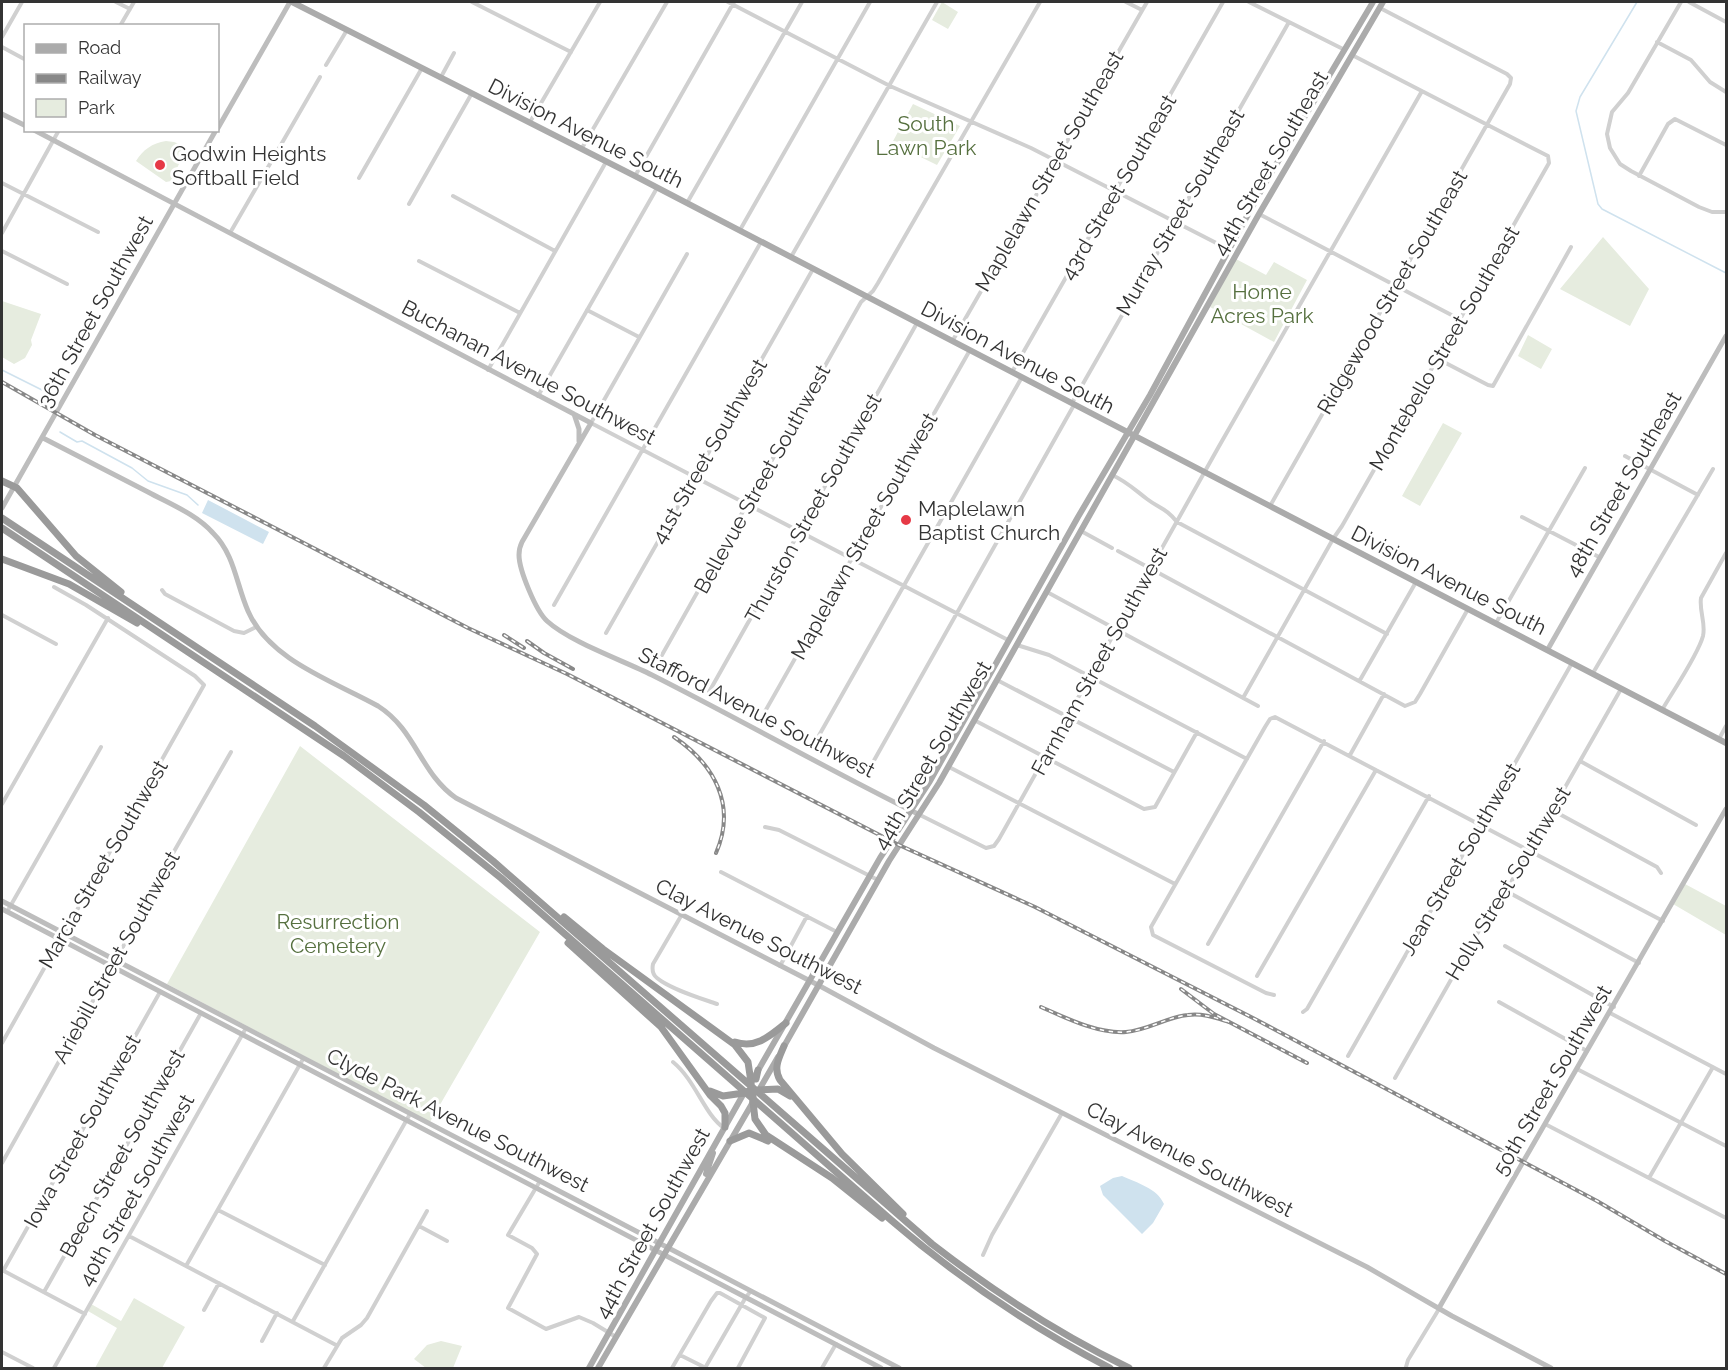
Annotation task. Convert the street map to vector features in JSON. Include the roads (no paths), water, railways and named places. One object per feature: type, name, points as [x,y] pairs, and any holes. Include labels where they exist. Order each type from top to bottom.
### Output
[{"type":"highway","points":[[2,481],[14,486],[80,560],[163,625]]},
{"type":"highway","points":[[2,518],[372,766],[451,826],[519,883],[932,1244],[985,1284],[1033,1316],[1129,1368]]},
{"type":"highway","points":[[2,528],[335,750],[394,792],[537,910],[949,1268]]},
{"type":"highway","points":[[2,559],[69,584],[172,641]]},
{"type":"highway","points":[[519,883],[603,949],[724,1036],[744,1054],[748,1062],[752,1106],[757,1124],[764,1133],[832,1178],[949,1268],[1031,1324],[1110,1368]]},
{"type":"highway","points":[[537,910],[565,940],[661,1027],[721,1106],[724,1113],[724,1127]]},
{"type":"highway","points":[[724,1036],[739,1044],[753,1044],[767,1038],[786,1023]]},
{"type":"highway","points":[[784,1046],[777,1062],[777,1074],[842,1154],[932,1244]]},
{"type":"highway","points":[[752,1088],[758,1070]]},
{"type":"highway","points":[[706,1089],[723,1096],[752,1088],[778,1089],[785,1092],[803,1108]]},
{"type":"highway","points":[[730,1141],[744,1134],[754,1134],[789,1151]]},
{"type":"main road","name":"Division Avenue South","points":[[291,2],[635,176],[1726,743]]},
{"type":"main road","name":"44th Street Southeast","points":[[1127,433],[1255,202],[1345,50],[1378,3]]},
{"type":"main road","name":"44th Street Southeast","points":[[1134,436],[1258,214],[1347,65],[1378,3]]},
{"type":"main road","points":[[1345,50],[1348,58],[1347,65]]},
{"type":"main road","points":[[1255,202],[1258,214]]},
{"type":"main road","points":[[1246,218],[1250,222],[1250,230]]},
{"type":"main road","name":"44th Street Southwest","points":[[758,1070],[870,876],[930,781],[1127,433]]},
{"type":"main road","name":"44th Street Southwest","points":[[598,1368],[658,1247],[724,1127],[784,1046],[878,880],[948,766],[1134,436]]},
{"type":"main road","points":[[1078,517],[1081,522],[1081,531]]},
{"type":"main road","points":[[1064,541],[1069,552]]},
{"type":"main road","points":[[1055,557],[1058,560],[1058,571]]},
{"type":"main road","points":[[983,704],[980,699],[985,681]]},
{"type":"main road","name":"44th Street Southwest","points":[[589,1368],[613,1335],[752,1106]]},
{"type":"main road","points":[[705,1181],[714,1146]]},
{"type":"main road","points":[[694,1202],[699,1182],[697,1177]]},
{"type":"street","points":[[2,37],[22,2]]},
{"type":"street","points":[[116,2],[130,9]]},
{"type":"street","points":[[121,24],[134,2]]},
{"type":"street","name":"36th Street Southwest","points":[[219,126],[291,2]]},
{"type":"street","points":[[472,2],[571,52]]},
{"type":"street","points":[[530,122],[600,2]]},
{"type":"street","points":[[582,149],[667,2]]},
{"type":"street","points":[[635,176],[732,2],[890,86],[1031,148],[1228,249]]},
{"type":"street","points":[[687,203],[802,2]]},
{"type":"street","points":[[739,230],[870,2]]},
{"type":"street","points":[[791,257],[937,2]]},
{"type":"street","name":"Bellevue Street Southwest","points":[[658,662],[861,302],[868,297],[883,276],[1040,2]]},
{"type":"street","points":[[1126,2],[1142,10]]},
{"type":"street","name":"Maplelawn Street Southeast","points":[[952,341],[1147,2]]},
{"type":"street","name":"43rd Street Southeast","points":[[1012,372],[1223,2]]},
{"type":"street","points":[[1250,2],[1345,50]]},
{"type":"street","points":[[1681,2],[1628,93],[1612,112],[1607,134],[1610,148],[1620,164],[1705,210],[1717,213],[1726,212]]},
{"type":"street","points":[[1689,2],[1726,22]]},
{"type":"street","name":"Ridgewood Street Southeast","points":[[1270,506],[1510,84],[1511,78],[1507,74],[1378,3]]},
{"type":"street","name":"Murray Street Southeast","points":[[872,764],[1289,22]]},
{"type":"street","points":[[326,65],[347,29]]},
{"type":"street","points":[[1657,42],[1690,60],[1710,82],[1726,92]]},
{"type":"street","points":[[2,48],[24,59]]},
{"type":"street","points":[[441,77],[454,53]]},
{"type":"street","points":[[1352,55],[1487,125]]},
{"type":"street","points":[[359,178],[422,68]]},
{"type":"street","points":[[230,233],[320,77]]},
{"type":"street","points":[[409,204],[472,92]]},
{"type":"street","name":"Farnham Street Southwest","points":[[990,848],[999,839],[1019,804],[1422,92]]},
{"type":"street","points":[[2,114],[24,125]]},
{"type":"street","points":[[1639,176],[1666,127],[1672,121],[1677,120],[1726,145]]},
{"type":"street","name":"Montebello Street Southeast","points":[[1243,698],[1548,168],[1550,163],[1548,156],[1487,125]]},
{"type":"street","name":"Buchanan Avenue Southwest","points":[[38,132],[694,478],[1008,640]]},
{"type":"street","points":[[2,233],[58,132]]},
{"type":"street","name":"36th Street Southwest","points":[[3,506],[215,132]]},
{"type":"street","points":[[488,370],[606,162]]},
{"type":"street","points":[[2,183],[98,232]]},
{"type":"street","points":[[538,396],[657,188]]},
{"type":"street","points":[[453,196],[556,251]]},
{"type":"street","points":[[1258,214],[1461,320]]},
{"type":"street","points":[[554,605],[761,242]]},
{"type":"street","points":[[1438,359],[1492,386],[1571,247]]},
{"type":"street","points":[[2,251],[67,284]]},
{"type":"street","points":[[579,444],[687,254]]},
{"type":"street","points":[[419,261],[520,313]]},
{"type":"street","name":"41st Street Southwest","points":[[606,633],[813,269]]},
{"type":"street","points":[[587,310],[640,338]]},
{"type":"street","name":"Thurston Street Southwest","points":[[709,692],[917,323]]},
{"type":"street","name":"48th Street Southeast","points":[[1548,649],[1726,336]]},
{"type":"street","name":"Maplelawn Street Southwest","points":[[759,722],[970,350]]},
{"type":"street","points":[[813,746],[1022,377]]},
{"type":"street","points":[[574,414],[579,429],[579,444]]},
{"type":"street","name":"Clay Avenue Southwest","points":[[43,438],[179,508],[207,526],[226,549],[233,563],[247,610],[256,627],[282,654],[378,706],[392,716],[406,732],[435,780],[456,798],[818,985],[934,1048],[1335,1250],[1551,1368]]},
{"type":"street","name":"Stafford Avenue Southwest","points":[[579,444],[520,547],[520,562],[540,613],[556,628],[650,674],[910,810],[990,848]]},
{"type":"street","points":[[1625,456],[1698,495]]},
{"type":"street","points":[[1496,623],[1585,468]]},
{"type":"street","points":[[1593,673],[1713,469]]},
{"type":"street","points":[[1112,475],[1169,512],[1177,522],[1387,634]]},
{"type":"street","points":[[1522,517],[1599,557]]},
{"type":"street","points":[[1081,531],[1112,548]]},
{"type":"street","points":[[1118,551],[1405,706],[1420,694],[1468,608]]},
{"type":"street","points":[[1662,710],[1700,643],[1704,629],[1701,598],[1726,553]]},
{"type":"street","points":[[1360,680],[1416,581]]},
{"type":"street","points":[[2,804],[108,618],[54,587]]},
{"type":"street","points":[[162,590],[165,594],[234,631],[244,633],[256,627]]},
{"type":"street","points":[[1046,591],[1258,706]]},
{"type":"street","points":[[2,615],[56,644]]},
{"type":"street","name":"Marcia Street Southwest","points":[[2,1043],[204,685],[195,676],[108,618]]},
{"type":"street","points":[[1016,644],[1049,655],[1247,759]]},
{"type":"street","name":"Jean Street Southwest","points":[[1348,1056],[1572,663]]},
{"type":"street","points":[[996,680],[1174,772]]},
{"type":"street","name":"Holly Street Southwest","points":[[1395,1078],[1497,899],[1506,891],[1622,688]]},
{"type":"street","points":[[1350,755],[1384,694]]},
{"type":"street","points":[[1274,995],[1154,935],[1151,927],[1268,722],[1277,716],[1663,921]]},
{"type":"street","points":[[974,720],[1139,807],[1150,809],[1155,807],[1197,732]]},
{"type":"street","points":[[1719,739],[1726,726]]},
{"type":"street","points":[[1208,944],[1324,741]]},
{"type":"street","points":[[6,909],[101,747]]},
{"type":"street","name":"Ariebill Street Southwest","points":[[2,1163],[112,967],[141,909],[231,752]]},
{"type":"street","points":[[1580,761],[1696,825]]},
{"type":"street","points":[[948,766],[1175,884]]},
{"type":"street","points":[[1257,976],[1376,770]]},
{"type":"street","points":[[1303,1012],[1307,1009],[1429,796]]},
{"type":"street","name":"50th Street Southwest","points":[[1406,1367],[1726,809]]},
{"type":"street","points":[[1552,810],[1657,867],[1662,873]]},
{"type":"street","points":[[765,827],[779,830],[878,880]]},
{"type":"street","points":[[721,872],[837,933]]},
{"type":"street","points":[[1506,891],[1639,963]]},
{"type":"street","name":"Clyde Park Avenue Southwest","points":[[2,901],[6,909],[115,961],[540,1181],[658,1247],[663,1254],[882,1368]]},
{"type":"street","points":[[681,916],[653,964],[652,970],[656,977],[685,992],[717,1004]]},
{"type":"street","points":[[780,966],[807,916]]},
{"type":"street","name":"Clyde Park Avenue Southwest","points":[[62,937],[112,967],[536,1188],[658,1247],[667,1247],[898,1368]]},
{"type":"street","points":[[1505,946],[1614,1007]]},
{"type":"street","name":"Iowa Street Southwest","points":[[2,1270],[160,992]]},
{"type":"street","points":[[1499,1002],[1588,1051]]},
{"type":"street","name":"Beech Street Southwest","points":[[44,1292],[201,1013]]},
{"type":"street","points":[[1610,1013],[1726,1074]]},
{"type":"street","name":"40th Street Southwest","points":[[54,1368],[246,1028]]},
{"type":"street","points":[[186,1266],[303,1059]]},
{"type":"street","points":[[674,1062],[691,1080],[715,1122],[724,1127]]},
{"type":"street","points":[[1649,1178],[1713,1067]]},
{"type":"street","points":[[1577,1069],[1726,1146]]},
{"type":"street","points":[[983,1255],[992,1234],[1062,1113]]},
{"type":"street","points":[[293,1322],[410,1114]]},
{"type":"street","points":[[1545,1124],[1726,1218]]},
{"type":"street","points":[[540,1181],[508,1235],[532,1248],[537,1254],[508,1308],[546,1329],[579,1317],[613,1335]]},
{"type":"street","points":[[218,1210],[325,1265]]},
{"type":"street","points":[[324,1368],[336,1345],[367,1318],[427,1211]]},
{"type":"street","points":[[418,1226],[447,1241]]},
{"type":"street","points":[[129,1236],[336,1345]]},
{"type":"street","points":[[2,1270],[85,1314]]},
{"type":"street","points":[[204,1310],[219,1283]]},
{"type":"street","points":[[680,1355],[706,1368],[751,1291]]},
{"type":"street","points":[[672,1368],[717,1293],[765,1318],[738,1368]]},
{"type":"street","points":[[262,1341],[277,1313]]},
{"type":"street","points":[[822,1368],[836,1344]]},
{"type":"street","points":[[2,1352],[33,1368]]},
{"type":"street","points":[[882,1368],[886,1365],[898,1368]]},
{"type":"water","points":[[208,500],[269,532],[263,544],[202,513]]},
{"type":"water","points":[[1122,1176],[1152,1190],[1164,1204],[1153,1223],[1142,1234],[1103,1195],[1100,1186],[1113,1178]]},
{"type":"waterway","points":[[1637,2],[1580,97],[1576,111],[1598,204],[1602,209],[1726,273]]},
{"type":"waterway","points":[[2,370],[52,395]]},
{"type":"waterway","points":[[60,432],[132,468],[148,481],[187,495],[198,505]]},
{"type":"railway","points":[[2,382],[95,435],[468,628],[567,674],[899,845],[1035,907],[1253,1018],[1597,1201],[1726,1274]]},
{"type":"railway","points":[[504,635],[524,648]]},
{"type":"railway","points":[[527,641],[573,669]]},
{"type":"railway","points":[[674,737],[700,760],[718,787],[724,818],[722,835],[716,853]]},
{"type":"railway","points":[[1181,989],[1214,1014],[1307,1063]]},
{"type":"railway","points":[[1041,1007],[1082,1024],[1115,1032],[1134,1031],[1188,1015],[1204,1015],[1229,1022]]},
{"type":"place","name":"Godwin Heights Softball Field","points":[[160,165]]},
{"type":"place","name":"Maplelawn Baptist Church","points":[[906,520]]},
{"type":"park label","name":"South Lawn Park","points":[[926,135]]},
{"type":"park label","name":"Home Acres Park","points":[[1262,303]]},
{"type":"park label","name":"Resurrection Cemetery","points":[[338,933]]}]
